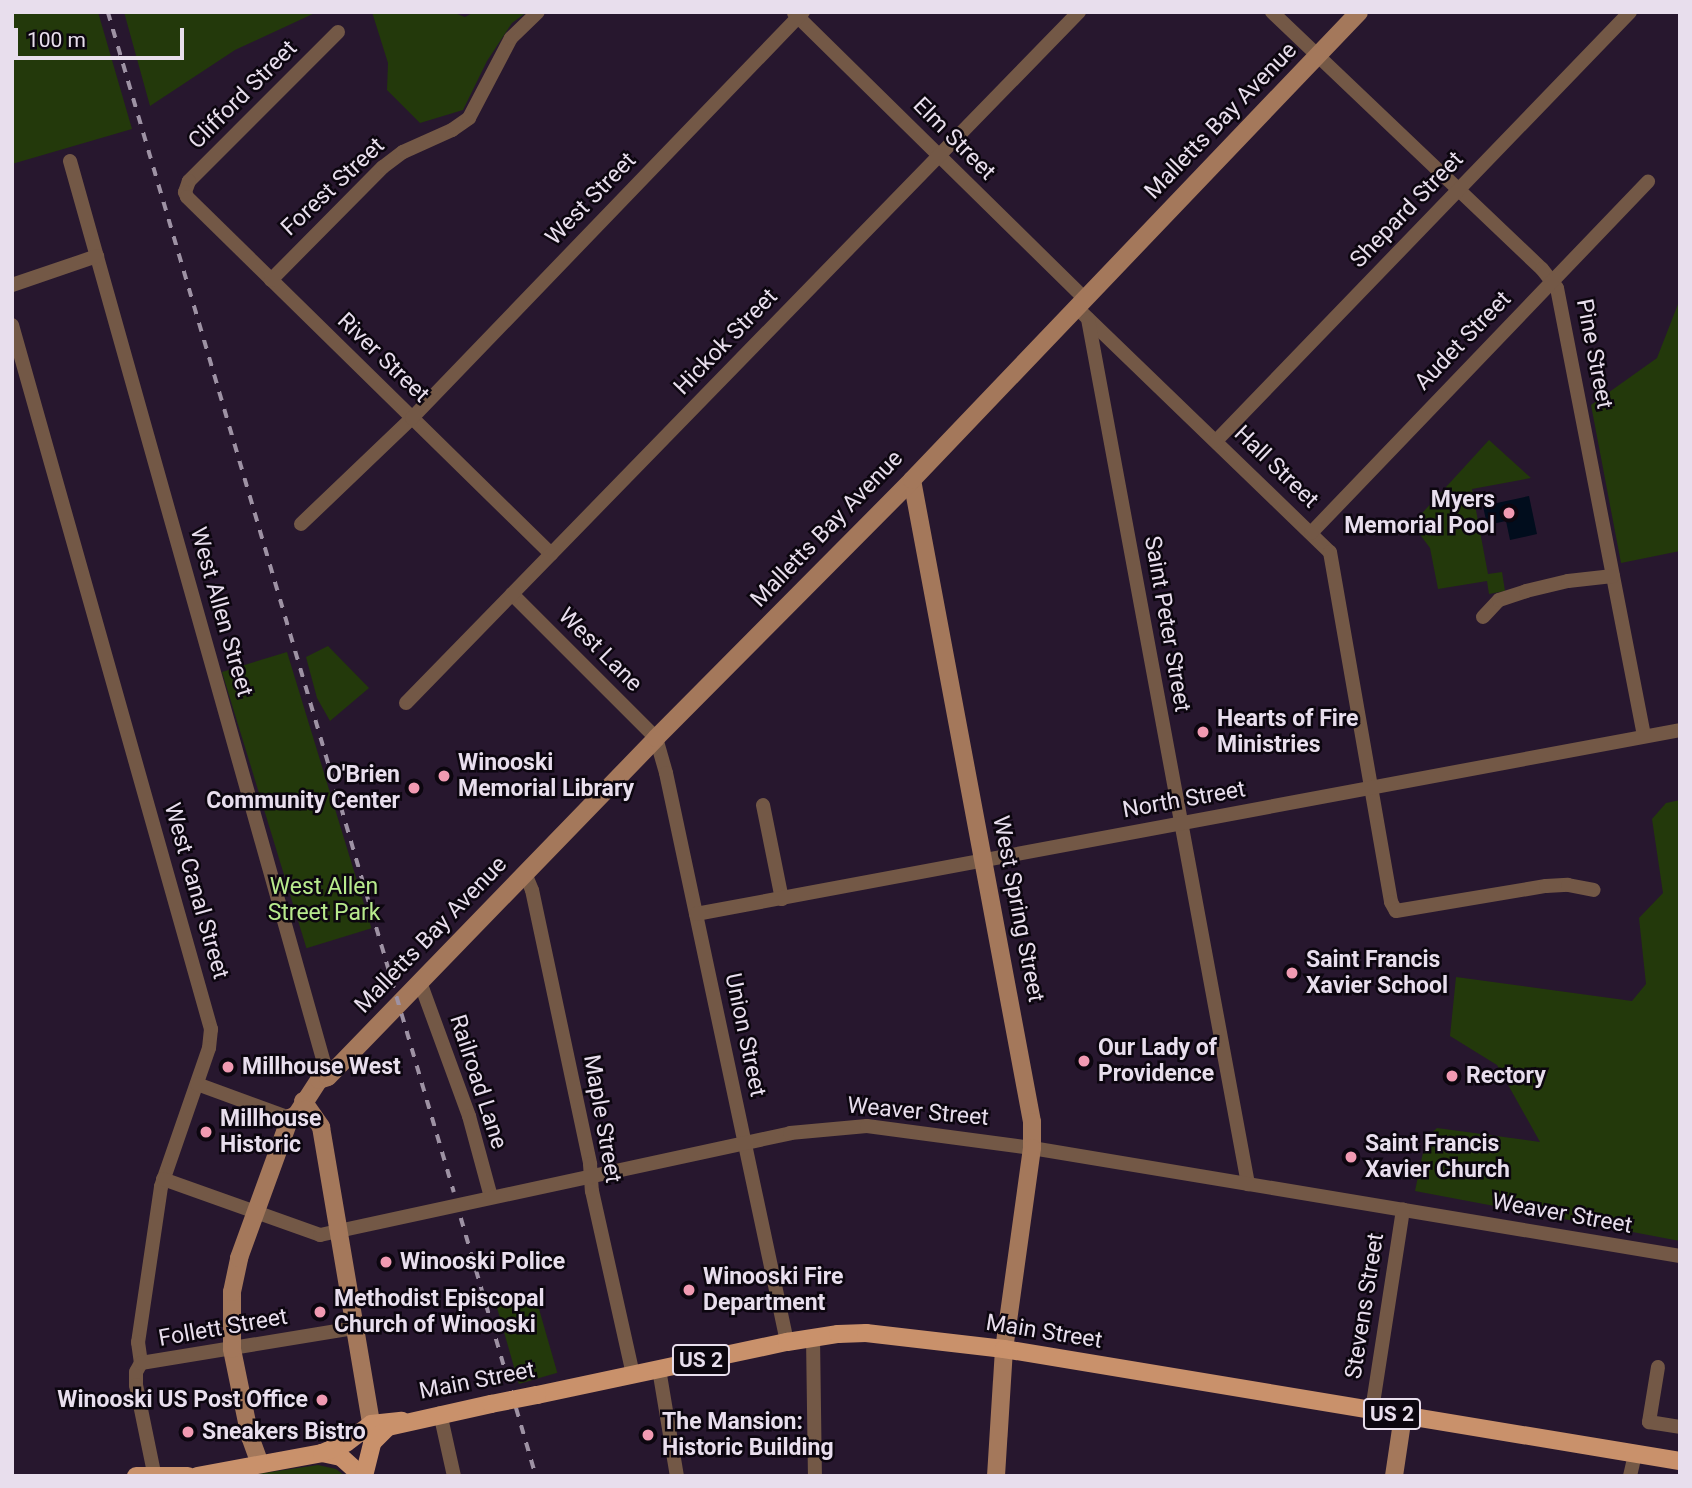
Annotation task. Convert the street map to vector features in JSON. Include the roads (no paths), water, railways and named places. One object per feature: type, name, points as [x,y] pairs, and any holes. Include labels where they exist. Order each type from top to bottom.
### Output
[{"type":"main road","name":"Main Street","points":[[371,1424],[402,1421],[537,1395],[813,1337],[866,1333],[1004,1349],[1680,1461]]},
{"type":"main road","name":"Main Street","points":[[322,1453],[341,1457],[363,1476],[374,1439],[382,1430],[402,1421]]},
{"type":"main road","points":[[197,1476],[258,1458],[322,1453],[346,1443],[371,1424]]},
{"type":"main road","points":[[145,1475],[188,1476]]},
{"type":"street","name":"Forest Street","points":[[271,280],[383,167],[403,152],[452,130],[469,118],[511,38],[538,12]]},
{"type":"street","name":"Hickok Street","points":[[406,703],[1079,12]]},
{"type":"street","name":"Pine Street","points":[[1272,12],[1553,281],[1562,301],[1644,736]]},
{"type":"street","name":"Malletts Bay Avenue","points":[[258,1458],[250,1437],[232,1349],[234,1281],[256,1212],[300,1110],[326,1086],[328,1077],[656,738],[1082,308],[1359,12]]},
{"type":"street","name":"Shepard Street","points":[[1216,441],[1630,12]]},
{"type":"street","name":"Elm Street","points":[[798,14],[939,156],[1082,308]]},
{"type":"street","name":"West Street","points":[[302,524],[412,418],[798,14]]},
{"type":"street","name":"Clifford Street","points":[[185,192],[189,181],[338,32]]},
{"type":"street","name":"West Allen Street","points":[[69,161],[328,1077]]},
{"type":"street","name":"Audet Street","points":[[1311,533],[1648,181]]},
{"type":"street","name":"River Street","points":[[185,192],[191,203],[551,554]]},
{"type":"street","points":[[12,285],[97,256]]},
{"type":"street","name":"Hall Street","points":[[1082,308],[1311,533],[1332,557],[1391,902],[1396,911],[1546,886],[1568,885],[1594,890]]},
{"type":"street","name":"Saint Peter Street","points":[[1082,308],[1248,1184]]},
{"type":"street","name":"West Canal Street","points":[[12,325],[209,1022],[210,1041],[163,1179],[138,1342],[141,1363],[136,1372],[136,1385],[145,1475]]},
{"type":"street","name":"West Spring Street","points":[[912,480],[1029,1100],[1032,1148],[1004,1349],[996,1476]]},
{"type":"street","points":[[1483,617],[1499,600],[1526,591],[1568,581],[1613,576]]},
{"type":"street","name":"West Lane","points":[[512,594],[656,738]]},
{"type":"street","name":"North Street","points":[[696,914],[1680,730]]},
{"type":"street","name":"Union Street","points":[[656,738],[787,1342]]},
{"type":"street","points":[[763,805],[782,899]]},
{"type":"street","name":"Maple Street","points":[[525,873],[538,916],[633,1375]]},
{"type":"street","name":"Railroad Lane","points":[[420,982],[469,1116],[491,1197]]},
{"type":"street","points":[[197,1084],[300,1110],[321,1127],[371,1424]]},
{"type":"street","name":"Weaver Street","points":[[163,1179],[320,1235],[590,1174],[744,1143],[828,1128],[867,1126],[1032,1148],[1680,1256]]},
{"type":"street","name":"Stevens Street","points":[[1372,1410],[1403,1209]]},
{"type":"street","name":"Follett Street","points":[[141,1363],[355,1328]]},
{"type":"street","points":[[813,1337],[815,1476]]},
{"type":"street","points":[[1658,1367],[1649,1422],[1680,1427]]},
{"type":"street","points":[[659,1369],[677,1476]]},
{"type":"street","points":[[440,1413],[454,1476]]},
{"type":"street","points":[[1394,1476],[1403,1416]]},
{"type":"street","points":[[1630,1476],[1635,1454]]},
{"type":"water","name":"Myers Memorial Pool","points":[[1529,496],[1537,534],[1510,540],[1506,521],[1487,525],[1483,506]]},
{"type":"railway","points":[[108,12],[454,1192]]},
{"type":"railway","points":[[461,1218],[536,1476]]},
{"type":"place","name":"Myers Memorial Pool","points":[[1509,513]]},
{"type":"place","name":"Hearts of Fire Ministries","points":[[1203,732]]},
{"type":"place","name":"Winooski Memorial Library","points":[[444,776]]},
{"type":"place","name":"O'Brien Community Center","points":[[414,788]]},
{"type":"place","name":"Saint Francis Xavier School","points":[[1292,973]]},
{"type":"place","name":"Our Lady of Providence","points":[[1084,1061]]},
{"type":"place","name":"Millhouse West","points":[[228,1067]]},
{"type":"place","name":"Rectory","points":[[1452,1076]]},
{"type":"place","name":"Millhouse Historic","points":[[206,1132]]},
{"type":"place","name":"Saint Francis Xavier Church","points":[[1351,1157]]},
{"type":"place","name":"Winooski Police","points":[[386,1262]]},
{"type":"place","name":"Winooski Fire Department","points":[[689,1290]]},
{"type":"place","name":"Methodist Episcopal Church of Winooski","points":[[320,1312]]},
{"type":"place","name":"Winooski US Post Office","points":[[322,1400]]},
{"type":"place","name":"Sneakers Bistro","points":[[188,1432]]},
{"type":"place","name":"The Mansion: Historic Building","points":[[648,1435]]},
{"type":"park label","name":"West Allen Street Park","points":[[324,900]]}]
